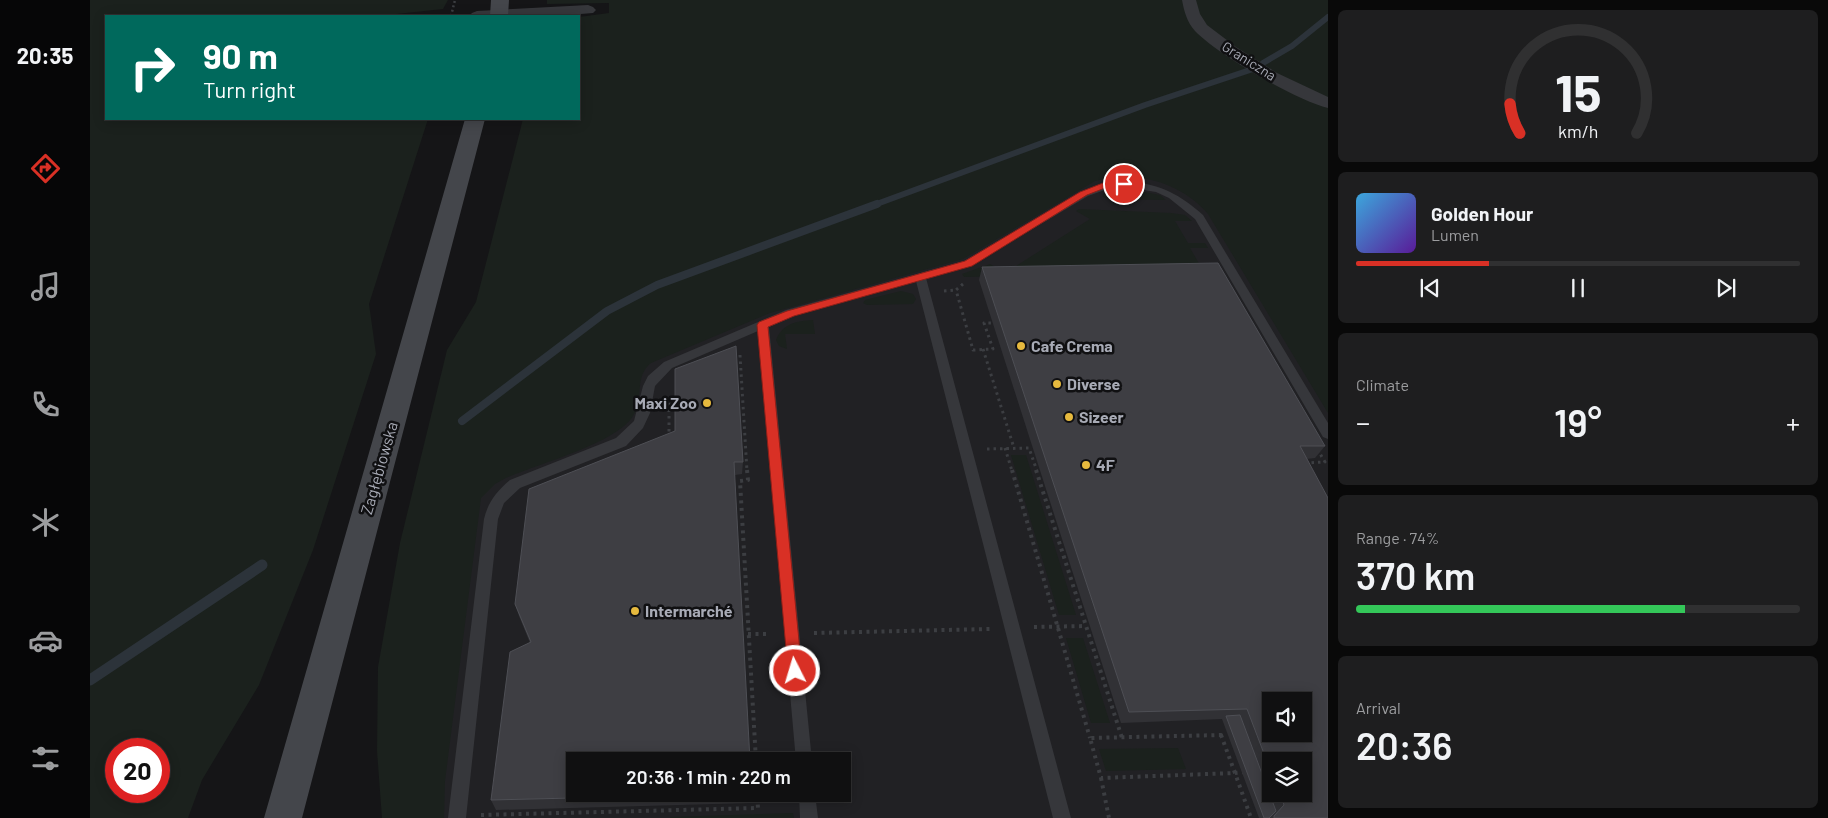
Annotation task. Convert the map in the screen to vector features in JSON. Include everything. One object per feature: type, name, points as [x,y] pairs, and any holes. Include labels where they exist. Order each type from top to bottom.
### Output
[{"type":"main road","name":"Zagłębiowska","points":[[283,818],[353,556],[388,437],[475,120]]},
{"type":"street","name":"Graniczna","points":[[1189,0],[1192,14],[1201,28],[1230,50],[1271,76],[1328,104]]},
{"type":"street","points":[[480,15],[500,10],[588,10]]},
{"type":"lane","points":[[457,817],[488,538],[494,505],[502,494],[515,484],[621,442],[631,434],[639,424],[643,414],[646,391],[650,382],[656,373],[668,365],[763,332],[790,314],[968,263],[1084,194],[1103,186],[1124,184],[1155,189],[1187,205],[1199,217],[1328,434]]},
{"type":"lane","points":[[920,278],[1062,818]]},
{"type":"lane","points":[[763,332],[803,752]]},
{"type":"lane","points":[[808,802],[809,818]]},
{"type":"path","points":[[451,15],[455,0]]},
{"type":"path","points":[[969,279],[956,290],[974,350],[993,349],[984,323],[992,323]]},
{"type":"path","points":[[755,752],[740,481],[748,480],[739,348],[763,332]]},
{"type":"path","points":[[984,349],[1014,448]]},
{"type":"path","points":[[1298,464],[1325,462],[1315,445]]},
{"type":"path","points":[[1005,448],[1090,738],[1110,818]]},
{"type":"path","points":[[965,449],[1029,448],[1122,738]]},
{"type":"path","points":[[748,634],[1086,626]]},
{"type":"path","points":[[1090,738],[1221,735],[1251,818]]},
{"type":"path","points":[[1101,778],[1248,771]]},
{"type":"path","points":[[457,817],[758,808],[758,802]]},
{"type":"path","points":[[662,811],[662,817]]},
{"type":"shaded area","points":[[90,0],[448,0],[443,9],[387,15],[105,15],[105,120],[428,120],[369,304],[376,354],[313,550],[259,685],[202,780],[188,818],[90,818]]},
{"type":"shaded area","points":[[547,0],[1328,0],[1328,413],[1208,214],[1185,194],[1157,181],[1142,178],[1126,177],[1095,181],[963,259],[770,313],[651,363],[642,375],[638,402],[633,416],[624,426],[610,436],[593,444],[504,479],[495,484],[481,498],[445,781],[444,818],[382,818],[377,751],[378,667],[400,543],[447,350],[476,302],[523,120],[580,120],[580,17],[609,13],[609,3],[547,4]]},
{"type":"shaded area","points":[[1143,101],[1328,405],[1328,818],[437,818],[492,403]]},
{"type":"shaded area","points":[[1129,189],[1160,195],[1166,200],[1107,199],[1102,196],[1104,193]]},
{"type":"shaded area","points":[[1079,209],[1185,215],[1192,221],[1175,221],[1188,243],[1205,243],[1208,248],[1190,248],[1204,272],[964,277],[962,274],[990,264],[1005,273],[1090,219],[1076,211]]},
{"type":"shaded area","points":[[901,291],[913,294],[916,299],[913,304],[867,305],[863,303],[865,300]]},
{"type":"shaded area","points":[[813,320],[815,334],[785,334],[787,349],[779,346],[776,340],[787,326],[796,322]]},
{"type":"shaded area","points":[[1011,455],[1026,455],[1076,615],[1059,615]]},
{"type":"shaded area","points":[[1066,638],[1083,638],[1110,723],[1091,723]]},
{"type":"shaded area","points":[[1178,748],[1186,769],[1106,771],[1099,749]]},
{"type":"shaded area","points":[[793,813],[794,818],[670,818],[670,817]]},
{"type":"building","points":[[1218,263],[1325,446],[1300,446],[1328,498],[1328,818],[1274,818],[1284,805],[1283,802],[1312,802],[1312,752],[1263,752],[1247,709],[1129,712],[982,267]]},
{"type":"building","points":[[736,346],[743,462],[734,462],[750,752],[566,752],[566,798],[491,800],[510,652],[531,642],[515,604],[529,489],[675,431],[675,369]]},
{"type":"building","points":[[1240,715],[1262,774],[1262,802],[1273,802],[1276,811],[1269,818],[1264,818],[1226,716]]},
{"type":"waterway","points":[[1263,63],[1292,46],[1328,17]]},
{"type":"waterway","points":[[874,205],[1145,105],[1253,69]]},
{"type":"waterway","points":[[462,421],[607,311],[657,285],[877,204]]},
{"type":"waterway","points":[[90,680],[262,565]]},
{"type":"place","name":"Cafe Crema","points":[[1021,346]]},
{"type":"place","name":"Diverse","points":[[1057,384]]},
{"type":"place","name":"Maxi Zoo","points":[[707,403]]},
{"type":"place","name":"Sizeer","points":[[1069,417]]},
{"type":"place","name":"4F","points":[[1086,465]]},
{"type":"place","name":"Intermarché","points":[[635,611]]},
{"type":"route","points":[[795,671],[762,325],[790,314],[968,263],[1084,194],[1103,186],[1124,184]]}]
